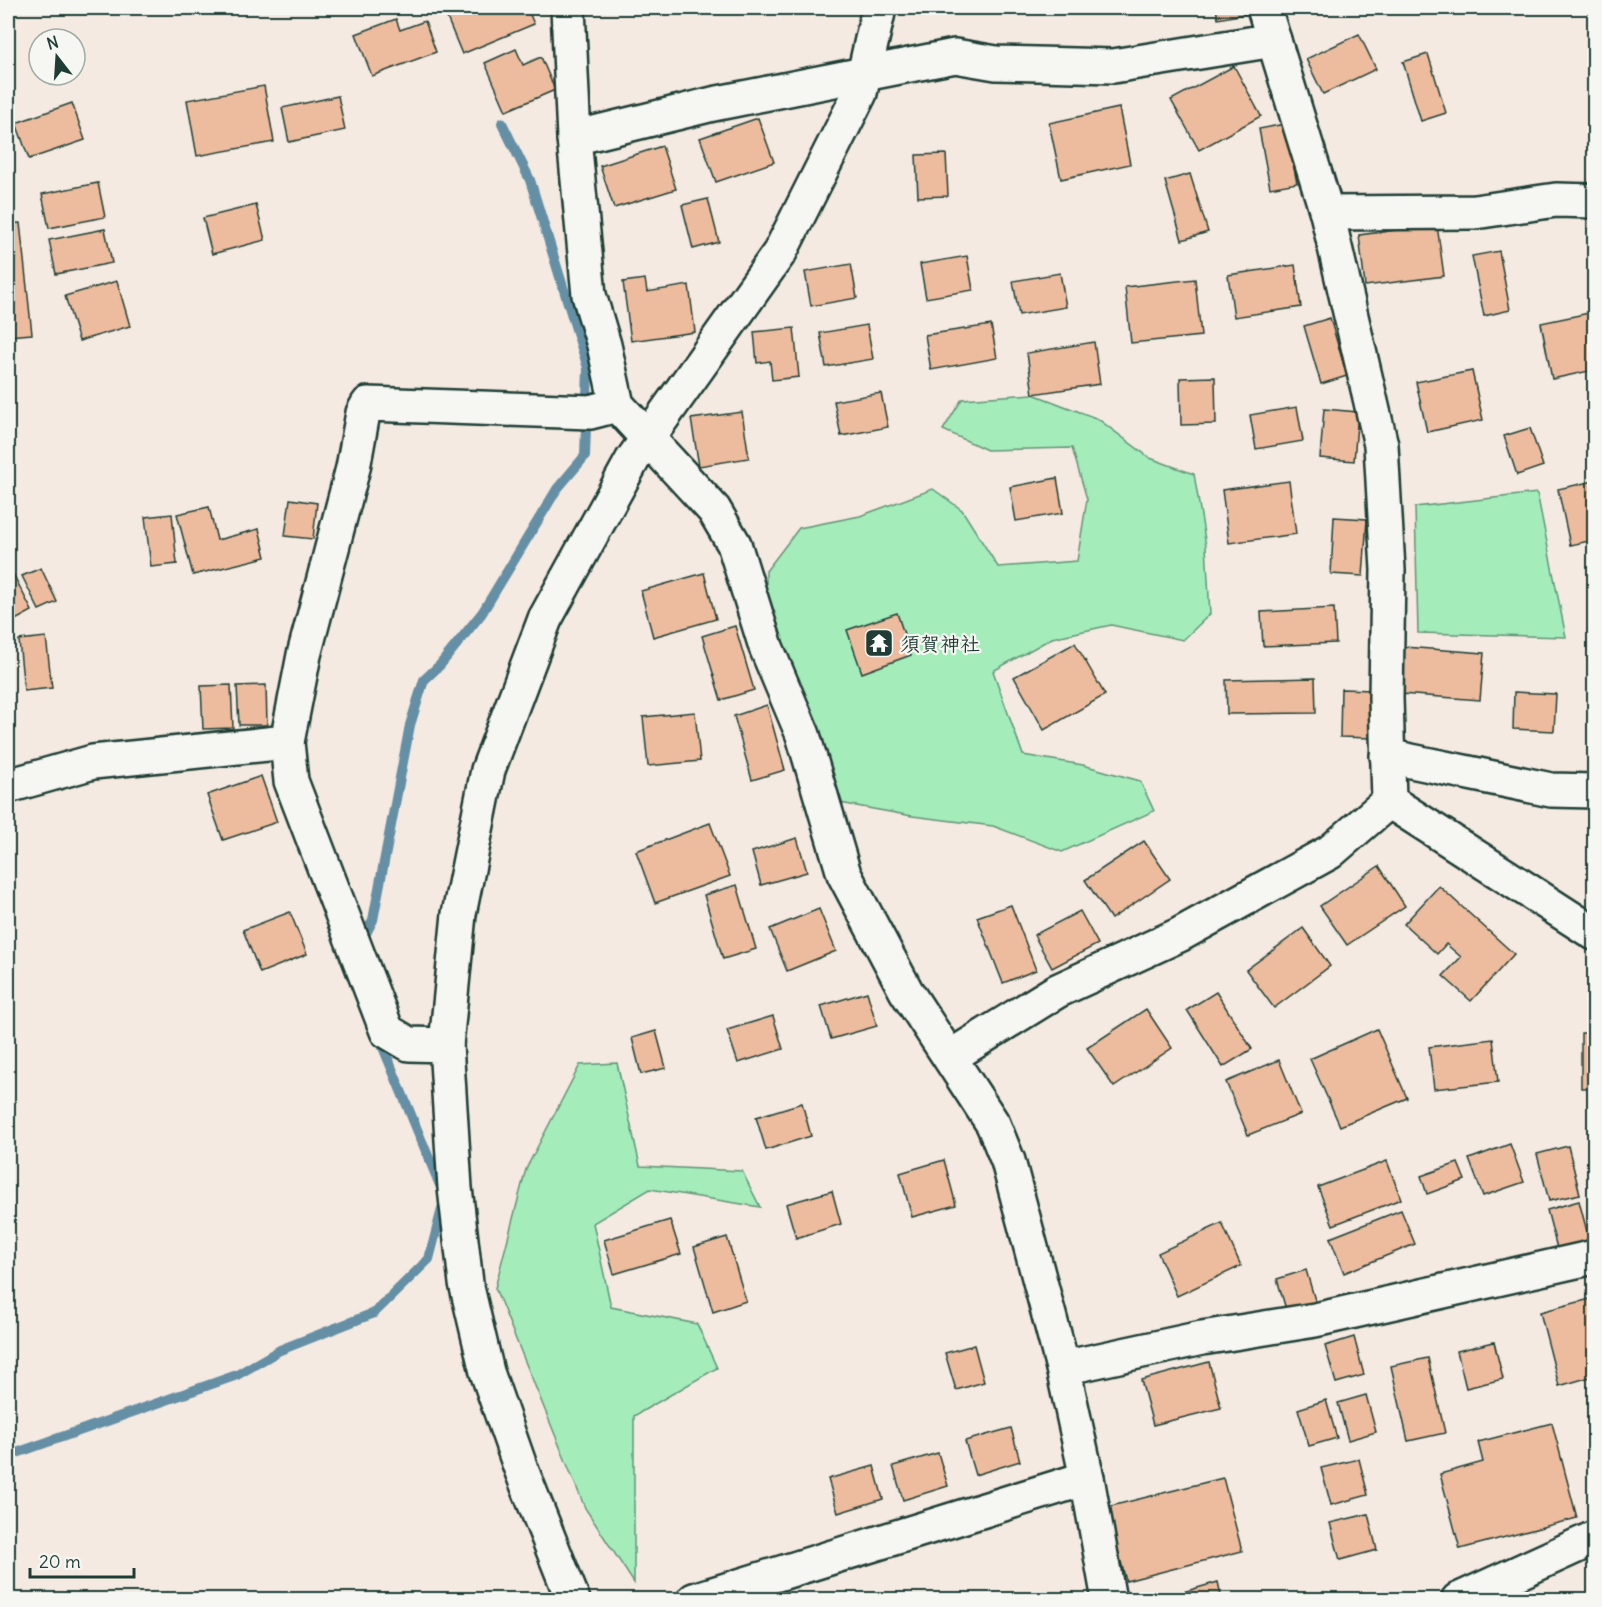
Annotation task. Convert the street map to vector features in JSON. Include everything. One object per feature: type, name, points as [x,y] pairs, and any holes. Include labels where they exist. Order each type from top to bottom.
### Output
[{"type":"street","points":[[568,8],[574,138],[589,295],[604,345],[617,405],[714,510],[734,544],[766,647],[803,735],[844,874],[906,991],[993,1124],[1008,1161],[1063,1368],[1087,1478],[1109,1599]]},
{"type":"street","points":[[573,1599],[521,1469],[487,1371],[466,1283],[455,1188],[446,1045],[459,914],[488,770],[545,619],[633,459],[780,252],[860,93],[879,8]]},
{"type":"street","points":[[1264,8],[1327,213],[1381,445],[1388,570],[1387,756],[1389,801]]},
{"type":"street","points":[[574,138],[623,124],[864,72],[955,56],[996,63],[1113,66],[1274,40]]},
{"type":"street","points":[[1327,213],[1475,212],[1556,200],[1594,201]]},
{"type":"street","points":[[446,1045],[409,1044],[387,1031],[291,781],[287,742],[304,655],[353,468],[363,413],[368,404],[590,412],[617,405]]},
{"type":"street","points":[[8,786],[93,762],[287,742]]},
{"type":"street","points":[[1387,756],[1551,790],[1594,791]]},
{"type":"street","points":[[950,1057],[1057,991],[1179,935],[1330,852],[1389,801]]},
{"type":"street","points":[[1389,801],[1594,933]]},
{"type":"street","points":[[1063,1368],[1202,1338],[1315,1320],[1594,1257]]},
{"type":"street","points":[[694,1599],[1087,1478]]},
{"type":"street","points":[[1458,1599],[1594,1538]]},
{"type":"green space","points":[[1033,394],[1098,419],[1150,458],[1194,474],[1206,546],[1210,614],[1183,640],[1111,625],[1052,638],[993,671],[1023,755],[1083,765],[1140,781],[1154,811],[1062,852],[993,826],[912,816],[840,803],[808,754],[766,647],[766,571],[799,528],[860,516],[933,489],[962,510],[998,567],[1077,561],[1087,499],[1072,448],[987,450],[943,430],[962,399]]},
{"type":"green space","points":[[1537,493],[1566,637],[1418,633],[1415,507]]},
{"type":"green space","points":[[617,1063],[640,1166],[742,1171],[760,1207],[650,1189],[593,1223],[611,1307],[697,1324],[717,1368],[634,1416],[634,1583],[585,1508],[495,1288],[526,1169],[580,1065]]},
{"type":"building","points":[[443,8],[527,8],[534,24],[462,54]]},
{"type":"building","points":[[1216,8],[1243,8],[1245,14],[1218,19]]},
{"type":"building","points":[[396,19],[400,30],[425,21],[436,52],[372,76],[356,34]]},
{"type":"building","points":[[1359,34],[1376,69],[1323,94],[1306,59]]},
{"type":"building","points":[[516,49],[523,65],[541,57],[555,90],[506,111],[485,63]]},
{"type":"building","points":[[1428,54],[1446,113],[1421,121],[1403,62]]},
{"type":"building","points":[[1234,66],[1261,116],[1199,150],[1171,100]]},
{"type":"building","points":[[264,86],[274,142],[197,156],[187,100]]},
{"type":"building","points":[[338,96],[345,130],[289,142],[282,108]]},
{"type":"building","points":[[72,103],[85,140],[29,159],[16,123]]},
{"type":"building","points":[[1119,108],[1130,164],[1061,179],[1049,123]]},
{"type":"building","points":[[758,118],[774,162],[716,182],[700,138]]},
{"type":"building","points":[[1285,124],[1297,183],[1270,188],[1259,129]]},
{"type":"building","points":[[662,146],[676,189],[614,208],[600,166]]},
{"type":"building","points":[[946,154],[948,196],[918,197],[916,155]]},
{"type":"building","points":[[1190,174],[1208,232],[1182,240],[1165,181]]},
{"type":"building","points":[[98,183],[105,217],[49,228],[42,194]]},
{"type":"building","points":[[708,199],[719,242],[693,249],[682,205]]},
{"type":"building","points":[[256,205],[265,240],[212,254],[203,218]]},
{"type":"building","points":[[20,223],[32,334],[8,336],[8,224]]},
{"type":"building","points":[[1437,225],[1444,276],[1365,286],[1359,235]]},
{"type":"building","points":[[105,229],[112,263],[56,274],[49,240]]},
{"type":"building","points":[[1499,251],[1510,310],[1484,316],[1472,256]]},
{"type":"building","points":[[967,256],[973,290],[926,298],[920,264]]},
{"type":"building","points":[[851,264],[857,298],[811,306],[805,272]]},
{"type":"building","points":[[1295,265],[1301,307],[1234,317],[1228,275]]},
{"type":"building","points":[[1060,273],[1066,307],[1019,315],[1013,281]]},
{"type":"building","points":[[645,279],[647,292],[689,285],[695,332],[631,341],[623,282]]},
{"type":"building","points":[[1195,279],[1201,336],[1131,343],[1125,287]]},
{"type":"building","points":[[117,281],[130,326],[79,341],[65,296]]},
{"type":"building","points":[[1594,312],[1594,370],[1552,379],[1541,323]]},
{"type":"building","points":[[1330,318],[1347,376],[1321,384],[1304,326]]},
{"type":"building","points":[[867,325],[873,359],[826,367],[820,333]]},
{"type":"building","points":[[991,325],[997,358],[931,370],[925,335]]},
{"type":"building","points":[[794,328],[799,377],[772,380],[770,361],[757,363],[754,332]]},
{"type":"building","points":[[1094,342],[1100,384],[1033,394],[1027,353]]},
{"type":"building","points":[[1472,371],[1483,420],[1427,432],[1416,382]]},
{"type":"building","points":[[1215,377],[1216,424],[1181,425],[1180,378]]},
{"type":"building","points":[[881,393],[888,427],[841,436],[834,401]]},
{"type":"building","points":[[1297,407],[1303,441],[1256,449],[1250,415]]},
{"type":"building","points":[[1324,409],[1358,412],[1354,461],[1320,458]]},
{"type":"building","points":[[742,412],[749,458],[699,466],[691,419]]},
{"type":"building","points":[[1530,428],[1543,466],[1517,475],[1504,436]]},
{"type":"building","points":[[1057,478],[1063,513],[1016,521],[1010,487]]},
{"type":"building","points":[[1289,481],[1296,534],[1229,543],[1222,490]]},
{"type":"building","points":[[1594,481],[1594,540],[1570,545],[1558,489]]},
{"type":"building","points":[[290,499],[317,503],[313,539],[285,536]]},
{"type":"building","points":[[209,507],[217,540],[259,529],[266,557],[193,575],[177,514]]},
{"type":"building","points":[[172,514],[177,564],[151,567],[145,517]]},
{"type":"building","points":[[1334,517],[1367,519],[1363,576],[1331,574]]},
{"type":"building","points":[[8,564],[32,611],[8,624]]},
{"type":"building","points":[[41,568],[57,602],[39,610],[22,576]]},
{"type":"building","points":[[704,573],[716,619],[653,637],[641,591]]},
{"type":"building","points":[[1334,608],[1336,643],[1263,646],[1261,612]]},
{"type":"building","name":"須賀神社","points":[[897,613],[911,655],[862,673],[847,630]]},
{"type":"building","points":[[735,626],[754,690],[721,700],[702,636]]},
{"type":"building","points":[[46,637],[52,688],[24,691],[19,640]]},
{"type":"building","points":[[1075,643],[1105,695],[1044,730],[1014,677]]},
{"type":"building","points":[[1404,647],[1484,653],[1480,700],[1401,694]]},
{"type":"building","points":[[1315,678],[1316,713],[1227,714],[1226,680]]},
{"type":"building","points":[[231,685],[233,728],[203,729],[201,686]]},
{"type":"building","points":[[266,685],[267,725],[239,725],[237,686]]},
{"type":"building","points":[[1341,689],[1373,690],[1371,738],[1340,737]]},
{"type":"building","points":[[1514,692],[1556,694],[1554,731],[1513,729]]},
{"type":"building","points":[[767,705],[785,770],[752,780],[734,716]]},
{"type":"building","points":[[695,712],[700,761],[648,766],[643,717]]},
{"type":"building","points":[[261,776],[277,822],[223,840],[207,795]]},
{"type":"building","points":[[710,823],[730,876],[655,903],[636,851]]},
{"type":"building","points":[[797,838],[807,872],[761,885],[752,852]]},
{"type":"building","points":[[1144,841],[1170,879],[1111,919],[1085,880]]},
{"type":"building","points":[[1379,866],[1405,906],[1347,945],[1320,906]]},
{"type":"building","points":[[737,885],[756,949],[723,959],[704,895]]},
{"type":"building","points":[[1439,886],[1514,954],[1471,1001],[1443,976],[1461,957],[1446,944],[1437,954],[1404,924]]},
{"type":"building","points":[[1011,905],[1036,970],[1003,983],[977,917]]},
{"type":"building","points":[[819,909],[836,951],[787,971],[770,929]]},
{"type":"building","points":[[1080,911],[1098,944],[1052,968],[1034,935]]},
{"type":"building","points":[[290,912],[307,954],[260,973],[243,930]]},
{"type":"building","points":[[1303,928],[1330,966],[1274,1008],[1246,970]]},
{"type":"building","points":[[867,992],[877,1026],[831,1039],[821,1006]]},
{"type":"building","points":[[1216,992],[1252,1049],[1223,1067],[1187,1010]]},
{"type":"building","points":[[1146,1009],[1172,1048],[1114,1087],[1087,1048]]},
{"type":"building","points":[[773,1016],[783,1049],[738,1063],[727,1030]]},
{"type":"building","points":[[1377,1029],[1407,1098],[1340,1126],[1310,1059]]},
{"type":"building","points":[[656,1031],[666,1068],[641,1074],[632,1038]]},
{"type":"building","points":[[1581,1033],[1594,1033],[1594,1088],[1581,1088]]},
{"type":"building","points":[[1493,1039],[1498,1082],[1434,1089],[1429,1047]]},
{"type":"building","points":[[1279,1060],[1301,1114],[1248,1135],[1226,1082]]},
{"type":"building","points":[[802,1103],[811,1136],[766,1150],[756,1117]]},
{"type":"building","points":[[1510,1144],[1524,1182],[1483,1196],[1469,1159]]},
{"type":"building","points":[[1568,1146],[1580,1194],[1549,1201],[1537,1154]]},
{"type":"building","points":[[944,1160],[956,1205],[912,1217],[900,1173]]},
{"type":"building","points":[[1387,1161],[1401,1199],[1333,1225],[1318,1187]]},
{"type":"building","points":[[1458,1163],[1465,1180],[1427,1194],[1421,1176]]},
{"type":"building","points":[[832,1191],[841,1224],[796,1238],[786,1204]]},
{"type":"building","points":[[1579,1201],[1590,1243],[1558,1252],[1547,1210]]},
{"type":"building","points":[[1401,1210],[1415,1244],[1344,1273],[1330,1238]]},
{"type":"building","points":[[670,1220],[681,1254],[614,1274],[604,1240]]},
{"type":"building","points":[[1222,1223],[1241,1266],[1177,1296],[1158,1253]]},
{"type":"building","points":[[727,1237],[746,1301],[713,1312],[694,1247]]},
{"type":"building","points":[[1306,1270],[1317,1307],[1288,1316],[1277,1279]]},
{"type":"building","points":[[1594,1298],[1594,1376],[1559,1386],[1540,1312]]},
{"type":"building","points":[[1354,1337],[1364,1375],[1336,1383],[1325,1346]]},
{"type":"building","points":[[1494,1342],[1503,1379],[1466,1388],[1457,1351]]},
{"type":"building","points":[[974,1345],[984,1382],[956,1390],[945,1353]]},
{"type":"building","points":[[1428,1358],[1445,1433],[1408,1441],[1391,1366]]},
{"type":"building","points":[[1209,1362],[1221,1408],[1153,1425],[1141,1380]]},
{"type":"building","points":[[1366,1395],[1376,1432],[1348,1440],[1338,1403]]},
{"type":"building","points":[[1326,1400],[1337,1438],[1309,1446],[1298,1409]]},
{"type":"building","points":[[1552,1423],[1577,1518],[1460,1549],[1440,1474],[1483,1462],[1478,1442]]},
{"type":"building","points":[[1011,1428],[1020,1461],[975,1475],[965,1441]]},
{"type":"building","points":[[938,1453],[948,1486],[903,1500],[893,1466]]},
{"type":"building","points":[[1359,1459],[1368,1495],[1331,1505],[1321,1468]]},
{"type":"building","points":[[874,1466],[883,1499],[838,1513],[828,1479]]},
{"type":"building","points":[[1223,1478],[1242,1551],[1126,1581],[1107,1507]]},
{"type":"building","points":[[1368,1514],[1377,1550],[1340,1560],[1330,1523]]},
{"type":"building","points":[[1218,1582],[1222,1600],[1155,1600]]},
{"type":"waterway","points":[[361,943],[373,920],[410,725],[424,680],[440,665],[482,613],[557,489],[585,456],[588,368],[530,180],[502,123]]},
{"type":"waterway","points":[[378,1035],[442,1190]]},
{"type":"waterway","points":[[8,1456],[237,1375],[280,1350],[374,1313],[429,1259],[443,1205]]},
{"type":"place","name":"須賀神社","points":[[879,643]]}]
